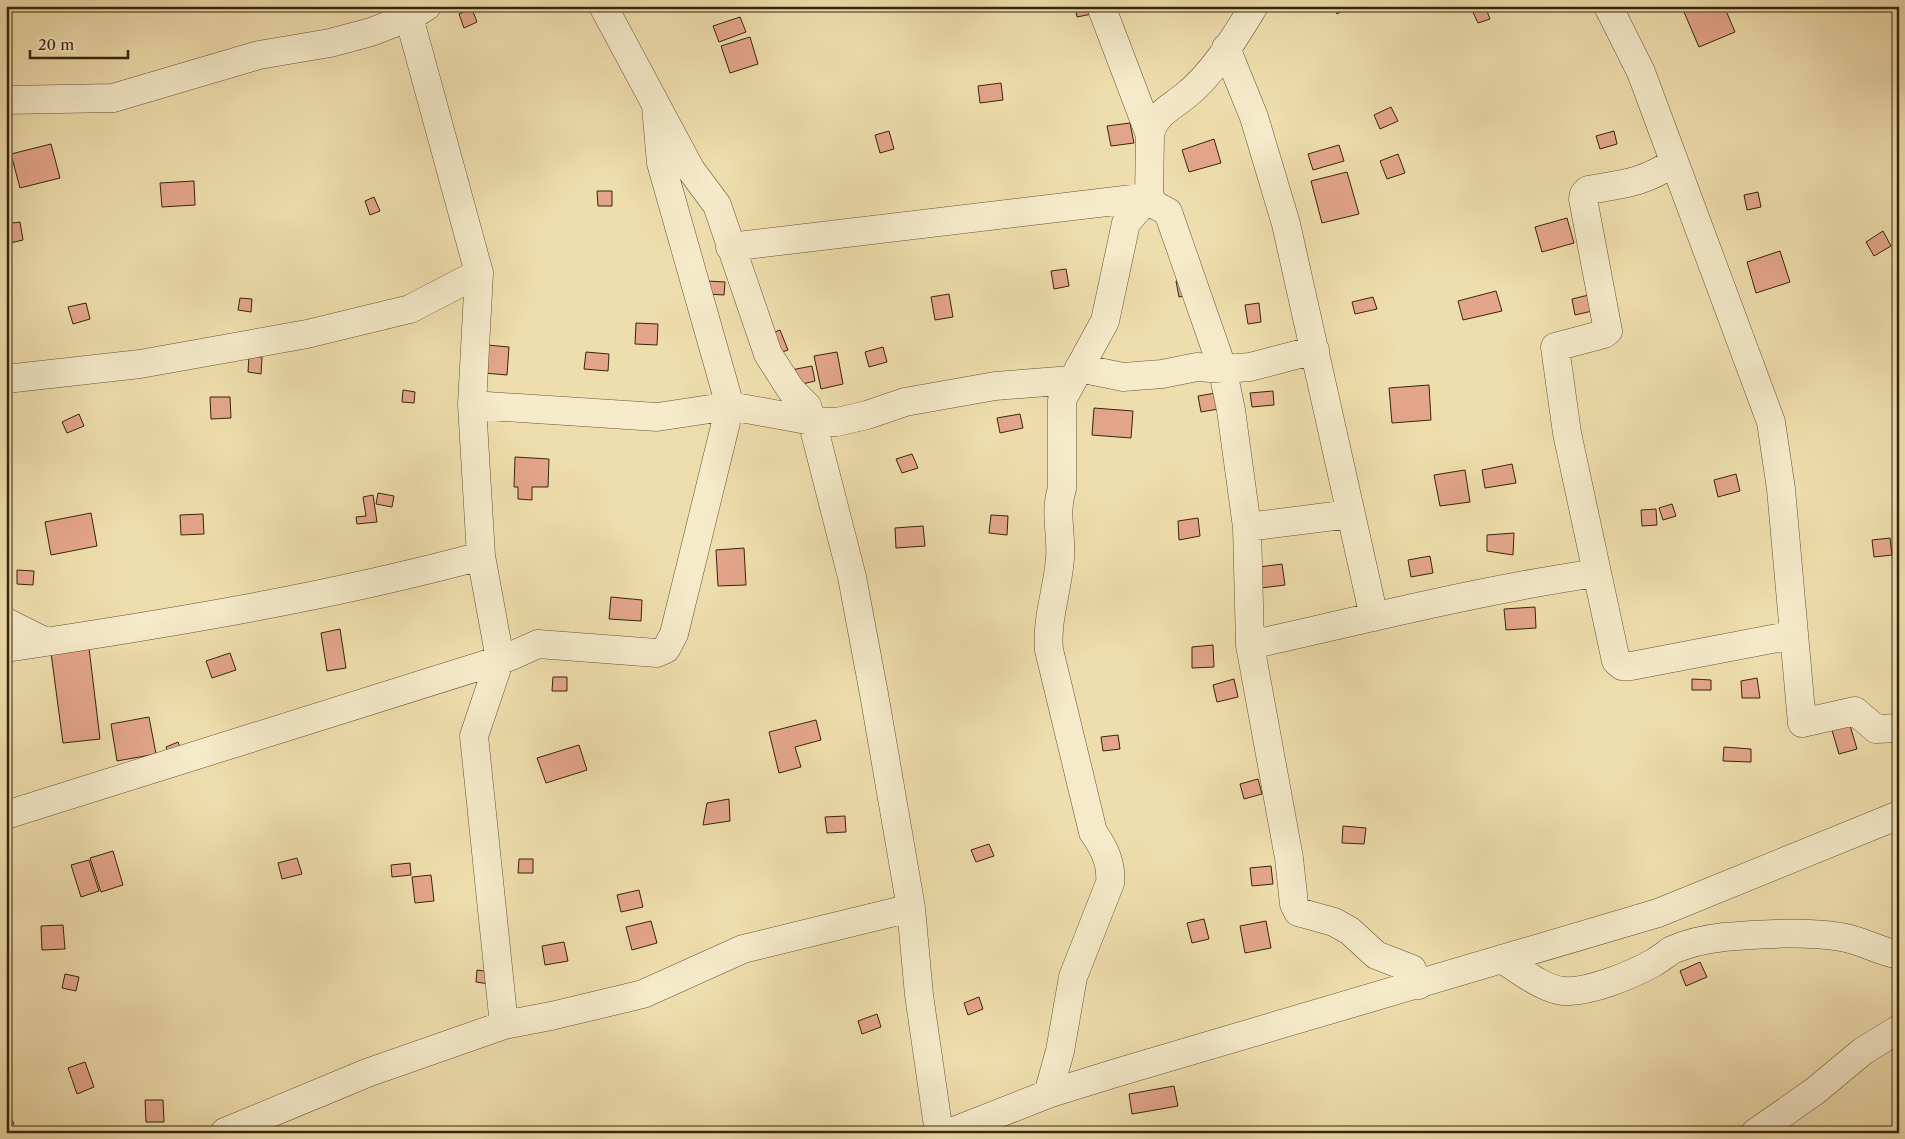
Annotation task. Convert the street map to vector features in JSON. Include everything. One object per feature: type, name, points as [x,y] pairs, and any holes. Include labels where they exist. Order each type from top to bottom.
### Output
[{"type":"street","points":[[603,6],[691,170],[714,200],[768,354],[791,390],[807,406],[812,421],[852,577],[911,908],[919,995],[939,1133]]},
{"type":"street","points":[[1101,6],[1150,135]]},
{"type":"street","points":[[1048,1094],[1060,1051],[1073,978],[1110,883],[1111,871],[1101,843],[1094,832],[1048,641],[1062,534],[1058,501],[1062,489],[1062,400],[1105,321],[1126,223],[1149,197],[1150,135],[1153,122],[1188,94],[1208,73],[1254,6]]},
{"type":"street","points":[[1608,6],[1640,72],[1771,422],[1781,489],[1802,723],[1855,711],[1876,729],[1899,728]]},
{"type":"street","points":[[6,100],[113,98],[259,55],[330,43],[371,32],[414,10],[479,273],[472,404],[481,556],[500,658],[474,736],[504,1025]]},
{"type":"street","points":[[1226,48],[1254,117],[1286,224],[1374,617]]},
{"type":"street","points":[[6,815],[500,658],[509,657],[538,644],[657,653],[666,649],[674,634],[730,406],[661,163],[656,106]]},
{"type":"street","points":[[1674,162],[1655,175],[1634,183],[1588,190],[1584,194],[1583,199],[1608,331],[1604,334],[1554,347],[1567,433],[1616,661],[1622,666],[1793,635]]},
{"type":"street","points":[[730,247],[1149,197]]},
{"type":"street","points":[[1149,197],[1155,204],[1168,212],[1172,218],[1222,367],[1231,410],[1247,528],[1250,645],[1289,858],[1294,904],[1298,912],[1334,922],[1350,931],[1376,955],[1412,969],[1420,985]]},
{"type":"street","points":[[6,379],[140,364],[307,334],[410,309],[479,273]]},
{"type":"street","points":[[472,404],[657,417],[730,406],[812,421],[837,422],[867,415],[905,402],[995,386],[1076,374],[1124,377],[1162,374],[1182,368],[1250,366],[1315,350]]},
{"type":"street","points":[[1247,528],[1350,514]]},
{"type":"street","points":[[6,648],[257,607],[411,575],[481,556]]},
{"type":"street","points":[[1250,645],[1529,583],[1597,573]]},
{"type":"street","points":[[6,622],[46,642]]},
{"type":"street","points":[[949,1133],[1048,1094],[1658,914],[1899,815]]},
{"type":"street","points":[[225,1132],[367,1073],[504,1025],[643,994],[743,949],[911,908]]},
{"type":"street","points":[[1503,960],[1542,983],[1562,991],[1576,990],[1633,973],[1672,950],[1691,943],[1722,938],[1776,934],[1842,937],[1860,941],[1880,951],[1899,955]]},
{"type":"street","points":[[1755,1133],[1815,1091],[1863,1052],[1899,1029]]},
{"type":"building","points":[[1075,6],[1091,6],[1092,14],[1077,17]]},
{"type":"building","points":[[1332,6],[1351,6],[1337,14]]},
{"type":"building","points":[[1485,6],[1490,19],[1478,23],[1472,10]]},
{"type":"building","points":[[1697,6],[1724,6],[1735,32],[1699,47],[1684,12]]},
{"type":"building","points":[[472,9],[477,22],[464,28],[459,14]]},
{"type":"building","points":[[740,17],[746,32],[719,42],[713,26]]},
{"type":"building","points":[[750,37],[758,64],[730,73],[721,46]]},
{"type":"building","points":[[1001,83],[1003,100],[980,103],[978,86]]},
{"type":"building","points":[[1391,107],[1398,121],[1380,129],[1374,115]]},
{"type":"building","points":[[1130,123],[1134,143],[1111,146],[1107,126]]},
{"type":"building","points":[[889,131],[894,149],[880,153],[875,135]]},
{"type":"building","points":[[1614,131],[1617,144],[1600,149],[1596,136]]},
{"type":"building","points":[[1214,139],[1221,163],[1189,172],[1182,150]]},
{"type":"building","points":[[51,144],[60,178],[20,188],[11,154]]},
{"type":"building","points":[[1339,145],[1344,161],[1313,170],[1308,154]]},
{"type":"building","points":[[1398,154],[1405,173],[1387,179],[1380,161]]},
{"type":"building","points":[[1347,172],[1359,214],[1322,223],[1311,181]]},
{"type":"building","points":[[194,181],[195,205],[162,207],[160,183]]},
{"type":"building","points":[[597,191],[612,191],[612,206],[598,206]]},
{"type":"building","points":[[1758,192],[1761,207],[1747,210],[1744,195]]},
{"type":"building","points":[[374,197],[380,211],[370,215],[365,201]]},
{"type":"building","points":[[1567,218],[1574,243],[1542,252],[1535,227]]},
{"type":"building","points":[[20,222],[23,240],[6,244],[6,224]]},
{"type":"building","points":[[1883,231],[1891,246],[1874,256],[1866,242]]},
{"type":"building","points":[[1780,251],[1790,282],[1756,293],[1747,262]]},
{"type":"building","points":[[1066,269],[1069,286],[1054,289],[1051,271]]},
{"type":"building","points":[[1189,278],[1193,294],[1179,297],[1176,281]]},
{"type":"building","points":[[707,281],[725,282],[724,295],[706,294]]},
{"type":"building","points":[[1496,291],[1502,311],[1463,320],[1458,301]]},
{"type":"building","points":[[1597,293],[1601,309],[1575,315],[1572,299]]},
{"type":"building","points":[[949,294],[953,317],[935,320],[931,297]]},
{"type":"building","points":[[1373,297],[1377,309],[1355,314],[1352,302]]},
{"type":"building","points":[[240,298],[252,299],[251,312],[238,310]]},
{"type":"building","points":[[86,303],[90,319],[73,324],[68,307]]},
{"type":"building","points":[[1259,303],[1261,322],[1248,324],[1245,305]]},
{"type":"building","points":[[636,323],[658,324],[657,345],[635,344]]},
{"type":"building","points":[[780,330],[788,350],[774,355],[767,335]]},
{"type":"building","points":[[487,345],[509,347],[507,375],[484,373]]},
{"type":"building","points":[[883,347],[887,362],[869,367],[865,352]]},
{"type":"building","points":[[586,352],[609,354],[608,371],[584,369]]},
{"type":"building","points":[[837,352],[843,384],[821,389],[814,356]]},
{"type":"building","points":[[249,356],[262,357],[261,374],[248,372]]},
{"type":"building","points":[[812,366],[815,381],[794,386],[791,370]]},
{"type":"building","points":[[1429,385],[1431,420],[1392,423],[1389,388]]},
{"type":"building","points":[[403,390],[415,392],[414,403],[402,402]]},
{"type":"building","points":[[1273,391],[1274,405],[1252,407],[1250,393]]},
{"type":"building","points":[[1222,392],[1224,408],[1201,412],[1198,396]]},
{"type":"building","points":[[210,397],[230,397],[231,418],[211,419]]},
{"type":"building","points":[[1094,408],[1133,411],[1131,438],[1092,435]]},
{"type":"building","points":[[79,414],[84,426],[67,433],[62,422]]},
{"type":"building","points":[[1020,414],[1023,428],[1000,433],[997,418]]},
{"type":"building","points":[[912,454],[918,468],[902,473],[896,459]]},
{"type":"building","points":[[515,457],[549,459],[548,487],[532,487],[532,500],[518,499],[518,487],[514,487]]},
{"type":"building","points":[[1512,464],[1516,483],[1485,488],[1482,470]]},
{"type":"building","points":[[1465,470],[1470,502],[1440,506],[1434,475]]},
{"type":"building","points":[[1736,474],[1740,491],[1718,497],[1714,480]]},
{"type":"building","points":[[378,493],[394,496],[392,507],[376,504]]},
{"type":"building","points":[[373,495],[377,522],[357,524],[356,517],[366,516],[363,497]]},
{"type":"building","points":[[1672,504],[1676,516],[1663,520],[1659,508]]},
{"type":"building","points":[[1656,509],[1657,525],[1642,526],[1641,510]]},
{"type":"building","points":[[91,513],[97,546],[51,555],[45,522]]},
{"type":"building","points":[[203,514],[204,534],[181,535],[180,515]]},
{"type":"building","points":[[991,515],[1008,516],[1007,535],[989,533]]},
{"type":"building","points":[[1198,518],[1200,536],[1179,540],[1178,521]]},
{"type":"building","points":[[923,526],[925,546],[896,548],[895,528]]},
{"type":"building","points":[[1514,533],[1513,555],[1487,551],[1487,535]]},
{"type":"building","points":[[1890,538],[1892,555],[1874,557],[1872,540]]},
{"type":"building","points":[[744,548],[746,585],[718,586],[716,550]]},
{"type":"building","points":[[1430,556],[1433,573],[1411,577],[1408,560]]},
{"type":"building","points":[[1282,564],[1285,585],[1261,588],[1259,567]]},
{"type":"building","points":[[17,570],[34,571],[33,585],[17,584]]},
{"type":"building","points":[[611,597],[642,600],[641,621],[609,619]]},
{"type":"building","points":[[1535,607],[1536,628],[1506,630],[1504,609]]},
{"type":"building","points":[[340,629],[346,668],[327,671],[321,633]]},
{"type":"building","points":[[1213,645],[1214,667],[1192,668],[1192,647]]},
{"type":"building","points":[[89,648],[100,739],[63,743],[51,653]]},
{"type":"building","points":[[230,653],[236,670],[212,678],[206,661]]},
{"type":"building","points":[[553,677],[567,677],[567,691],[552,691]]},
{"type":"building","points":[[1757,678],[1760,698],[1742,698],[1741,681]]},
{"type":"building","points":[[1234,679],[1238,697],[1217,702],[1213,685]]},
{"type":"building","points":[[1692,679],[1711,680],[1711,690],[1692,690]]},
{"type":"building","points":[[149,717],[156,754],[117,761],[111,724]]},
{"type":"building","points":[[816,720],[821,740],[795,747],[801,767],[779,773],[769,732]]},
{"type":"building","points":[[1849,722],[1857,749],[1839,754],[1831,727]]},
{"type":"building","points":[[1118,735],[1120,749],[1103,751],[1101,737]]},
{"type":"building","points":[[178,742],[183,756],[171,761],[166,747]]},
{"type":"building","points":[[579,745],[587,770],[546,783],[537,758]]},
{"type":"building","points":[[1724,747],[1751,749],[1751,762],[1723,761]]},
{"type":"building","points":[[1258,779],[1262,794],[1244,799],[1240,784]]},
{"type":"building","points":[[729,799],[730,821],[703,825],[707,803]]},
{"type":"building","points":[[845,816],[846,832],[827,833],[825,817]]},
{"type":"building","points":[[1343,826],[1366,828],[1364,844],[1342,843]]},
{"type":"building","points":[[989,844],[994,856],[976,862],[971,850]]},
{"type":"building","points":[[113,851],[123,885],[101,892],[90,858]]},
{"type":"building","points":[[297,858],[302,874],[282,879],[278,863]]},
{"type":"building","points":[[519,859],[533,859],[533,873],[518,873]]},
{"type":"building","points":[[89,860],[99,891],[81,897],[71,865]]},
{"type":"building","points":[[410,863],[411,875],[392,877],[391,865]]},
{"type":"building","points":[[1271,866],[1273,884],[1252,886],[1250,868]]},
{"type":"building","points":[[431,875],[434,901],[415,903],[412,877]]},
{"type":"building","points":[[639,890],[643,907],[621,912],[617,895]]},
{"type":"building","points":[[1204,919],[1209,939],[1192,943],[1187,923]]},
{"type":"building","points":[[651,921],[657,943],[632,950],[626,927]]},
{"type":"building","points":[[1266,921],[1271,948],[1245,953],[1240,926]]},
{"type":"building","points":[[63,925],[65,949],[42,950],[41,926]]},
{"type":"building","points":[[564,942],[568,961],[545,965],[542,946]]},
{"type":"building","points":[[1700,962],[1707,977],[1686,986],[1680,971]]},
{"type":"building","points":[[477,970],[490,972],[489,984],[476,982]]},
{"type":"building","points":[[65,974],[79,977],[76,991],[62,988]]},
{"type":"building","points":[[979,997],[983,1009],[968,1015],[964,1003]]},
{"type":"building","points":[[877,1014],[881,1027],[862,1034],[858,1021]]},
{"type":"building","points":[[85,1062],[94,1087],[77,1094],[68,1068]]},
{"type":"building","points":[[1174,1086],[1178,1106],[1132,1114],[1129,1094]]},
{"type":"building","points":[[145,1100],[163,1100],[164,1122],[146,1122]]},
{"type":"building","points":[[6,1105],[14,1124],[6,1127]]}]
